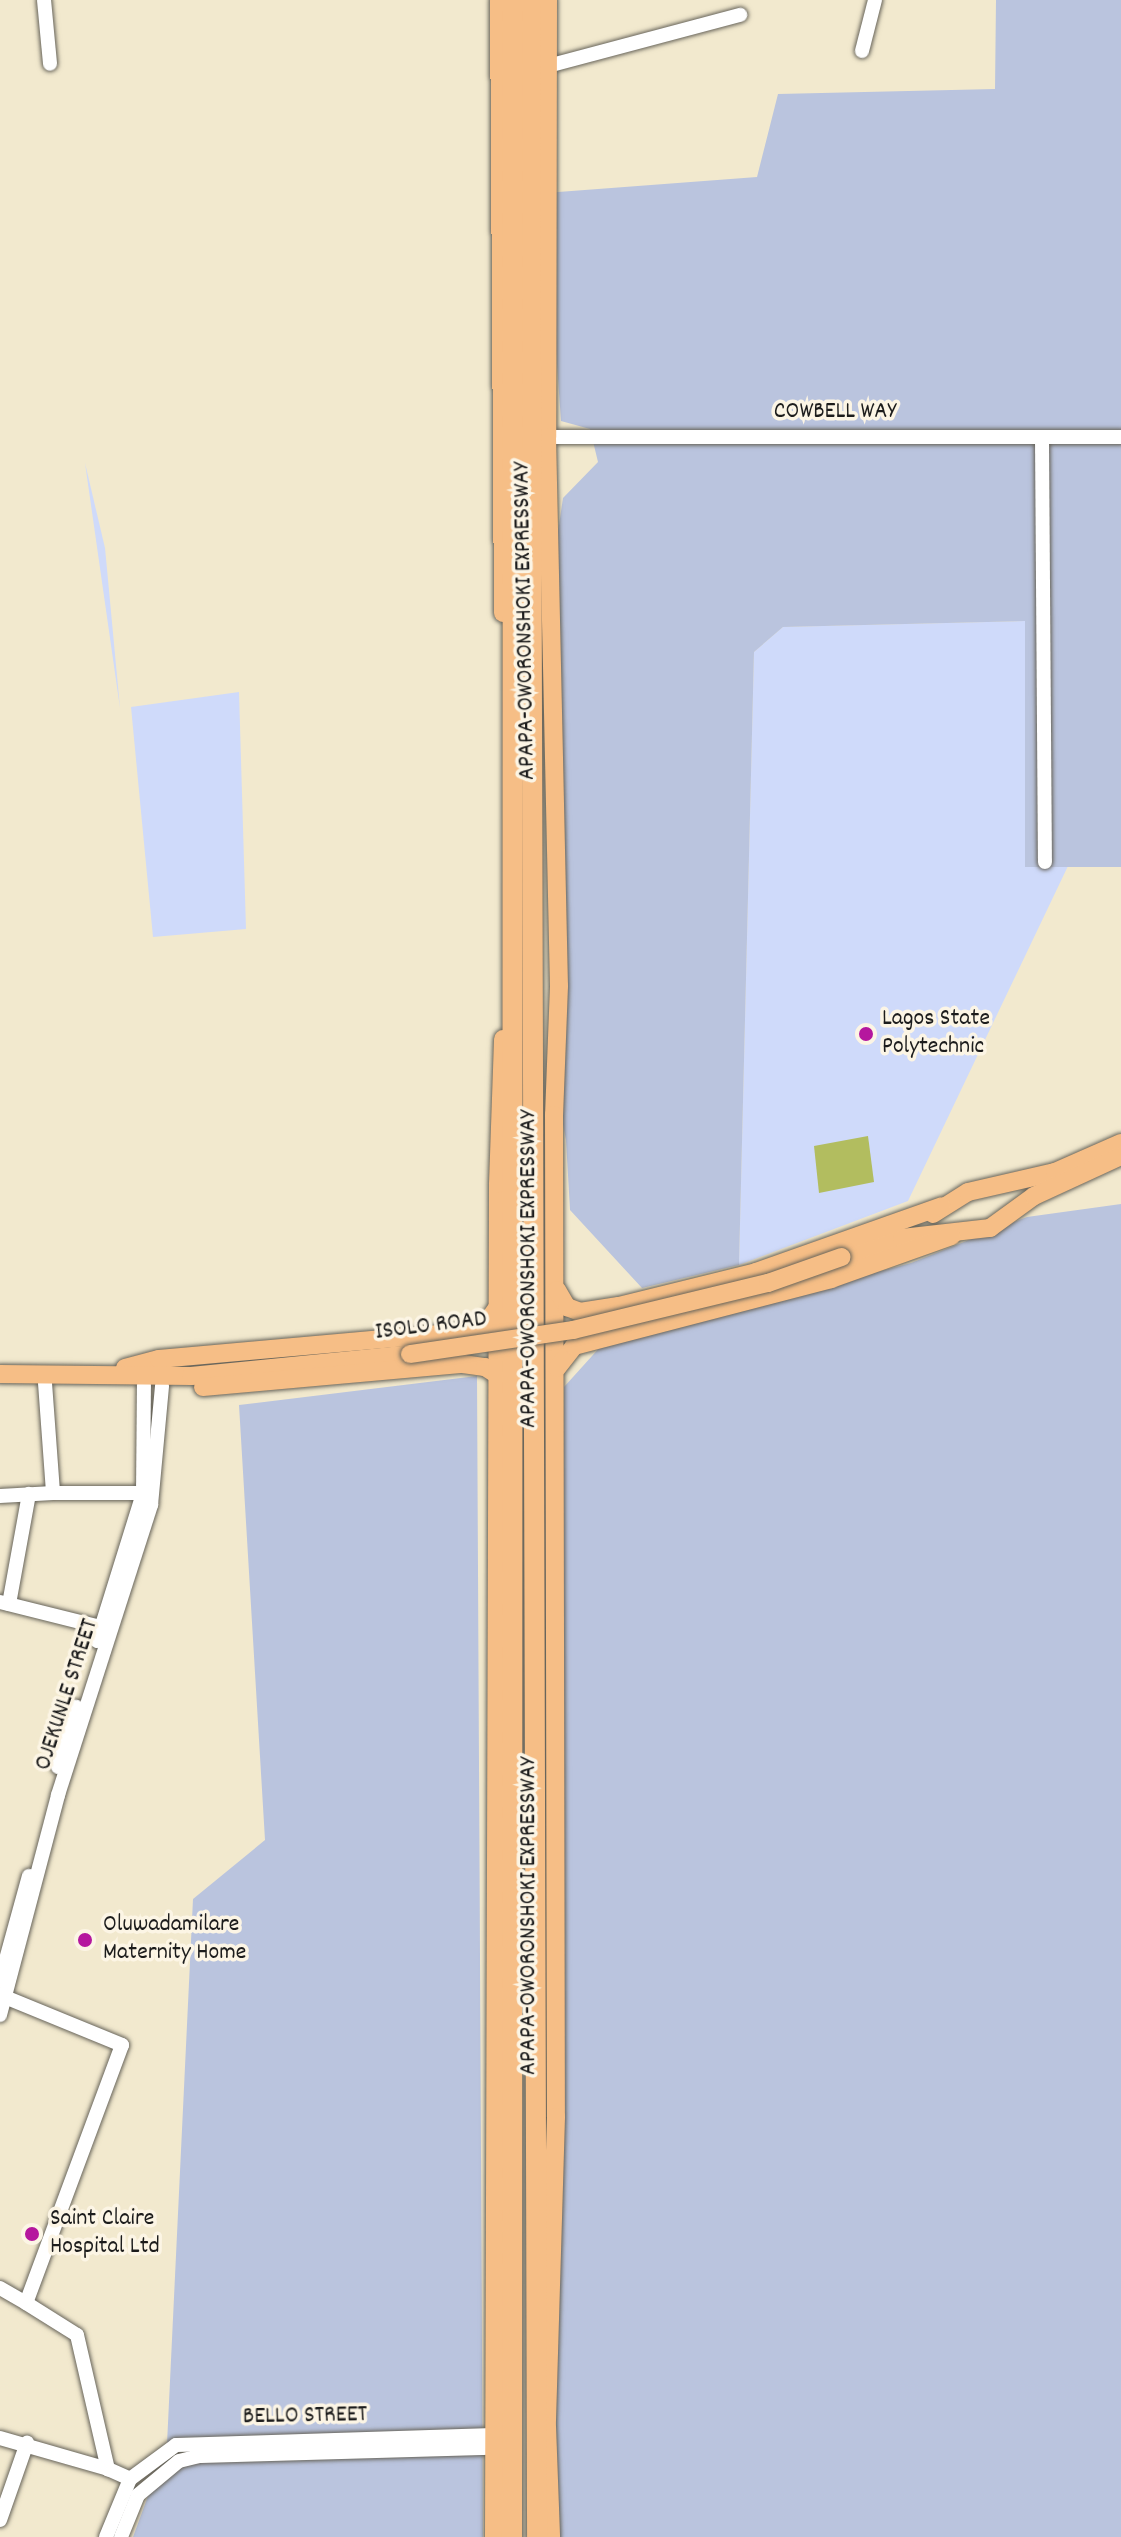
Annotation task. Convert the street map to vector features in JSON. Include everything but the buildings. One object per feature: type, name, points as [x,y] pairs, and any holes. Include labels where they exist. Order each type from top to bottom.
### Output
[{"type":"highway","name":"APAPA-OWORONSHOKI EXPRESSWAY","points":[[512,2537],[513,0]]},
{"type":"highway","name":"APAPA-OWORONSHOKI EXPRESSWAY","points":[[530,0],[537,2537]]},
{"type":"main road","name":"APAPA-OWORONSHOKI EXPRESSWAY","points":[[494,2537],[497,1308],[505,956],[499,0]]},
{"type":"main road","name":"APAPA-OWORONSHOKI EXPRESSWAY","points":[[548,0],[547,437],[559,986],[556,2102],[547,2426],[551,2537]]},
{"type":"main road","points":[[556,1370],[574,1346],[817,1284],[958,1235],[990,1228],[1034,1196],[1121,1143]]},
{"type":"main road","points":[[556,1287],[561,1302],[574,1311],[619,1306],[756,1272],[998,1184],[1079,1169],[1121,1156]]},
{"type":"main road","points":[[998,1184],[1013,1195],[1014,1212]]},
{"type":"main road","points":[[947,1203],[958,1235]]},
{"type":"main road","points":[[902,1238],[947,1203]]},
{"type":"main road","points":[[902,1238],[958,1235]]},
{"type":"main road","name":"ISOLO ROAD","points":[[0,1374],[191,1376],[410,1354],[573,1330],[768,1283],[902,1238]]},
{"type":"main road","points":[[104,1374],[159,1359],[459,1332],[485,1325],[497,1308]]},
{"type":"main road","points":[[0,1383],[153,1386],[259,1383],[455,1364],[480,1365],[499,1376]]},
{"type":"main road","points":[[153,1386],[191,1376]]},
{"type":"street","points":[[44,0],[50,64]]},
{"type":"street","points":[[862,51],[875,0]]},
{"type":"street","points":[[548,66],[740,15]]},
{"type":"street","name":"COWBELL WAY","points":[[547,437],[1020,435],[1042,440],[1121,437]]},
{"type":"street","points":[[1042,440],[1045,862]]},
{"type":"street","points":[[45,1383],[53,1493]]},
{"type":"street","name":"OJEKUNLE STREET","points":[[0,2015],[143,1493],[153,1386]]},
{"type":"street","name":"OJEKUNLE STREET","points":[[0,1981],[66,1738],[151,1505],[153,1386]]},
{"type":"street","points":[[0,1496],[143,1493]]},
{"type":"street","points":[[29,1494],[4,1603],[107,1628]]},
{"type":"street","points":[[3,1996],[122,2045],[26,2303]]},
{"type":"street","points":[[0,2288],[77,2335],[108,2469]]},
{"type":"street","points":[[0,2438],[27,2443],[130,2479],[106,2537]]},
{"type":"street","name":"BELLO STREET","points":[[130,2479],[176,2445],[198,2441],[494,2441]]},
{"type":"street","name":"BELLO STREET","points":[[121,2537],[138,2495],[179,2461],[199,2456],[494,2441]]},
{"type":"street","points":[[0,2520],[27,2443]]},
{"type":"shaded area","points":[[996,0],[1121,0],[1121,867],[1025,867],[1025,621],[783,627],[754,652],[739,1265],[642,1288],[570,1210],[566,1140],[557,1094],[544,626],[563,498],[598,462],[590,429],[561,421],[545,193],[757,177],[778,94],[995,89]]},
{"type":"shaded area","points":[[85,463],[105,548],[120,708]]},
{"type":"shaded area","name":"Lagos State Polytechnic","points":[[1025,621],[1025,866],[1068,866],[908,1201],[739,1265],[754,652],[783,627]]},
{"type":"shaded area","points":[[239,692],[246,929],[153,937],[131,707]]},
{"type":"shaded area","points":[[1121,1204],[1121,2537],[557,2537],[557,2447],[548,2429],[564,1387],[601,1346],[911,1263],[1027,1217]]},
{"type":"shaded area","points":[[477,1376],[483,2537],[133,2537],[167,2444],[193,1899],[265,1840],[239,1405]]},
{"type":"green space","points":[[868,1136],[874,1182],[819,1193],[814,1146]]},
{"type":"place","name":"Lagos State Polytechnic","points":[[866,1034]]},
{"type":"place","name":"Oluwadamilare Maternity Home","points":[[85,1940]]},
{"type":"place","name":"Saint Claire Hospital Ltd","points":[[32,2234]]}]
